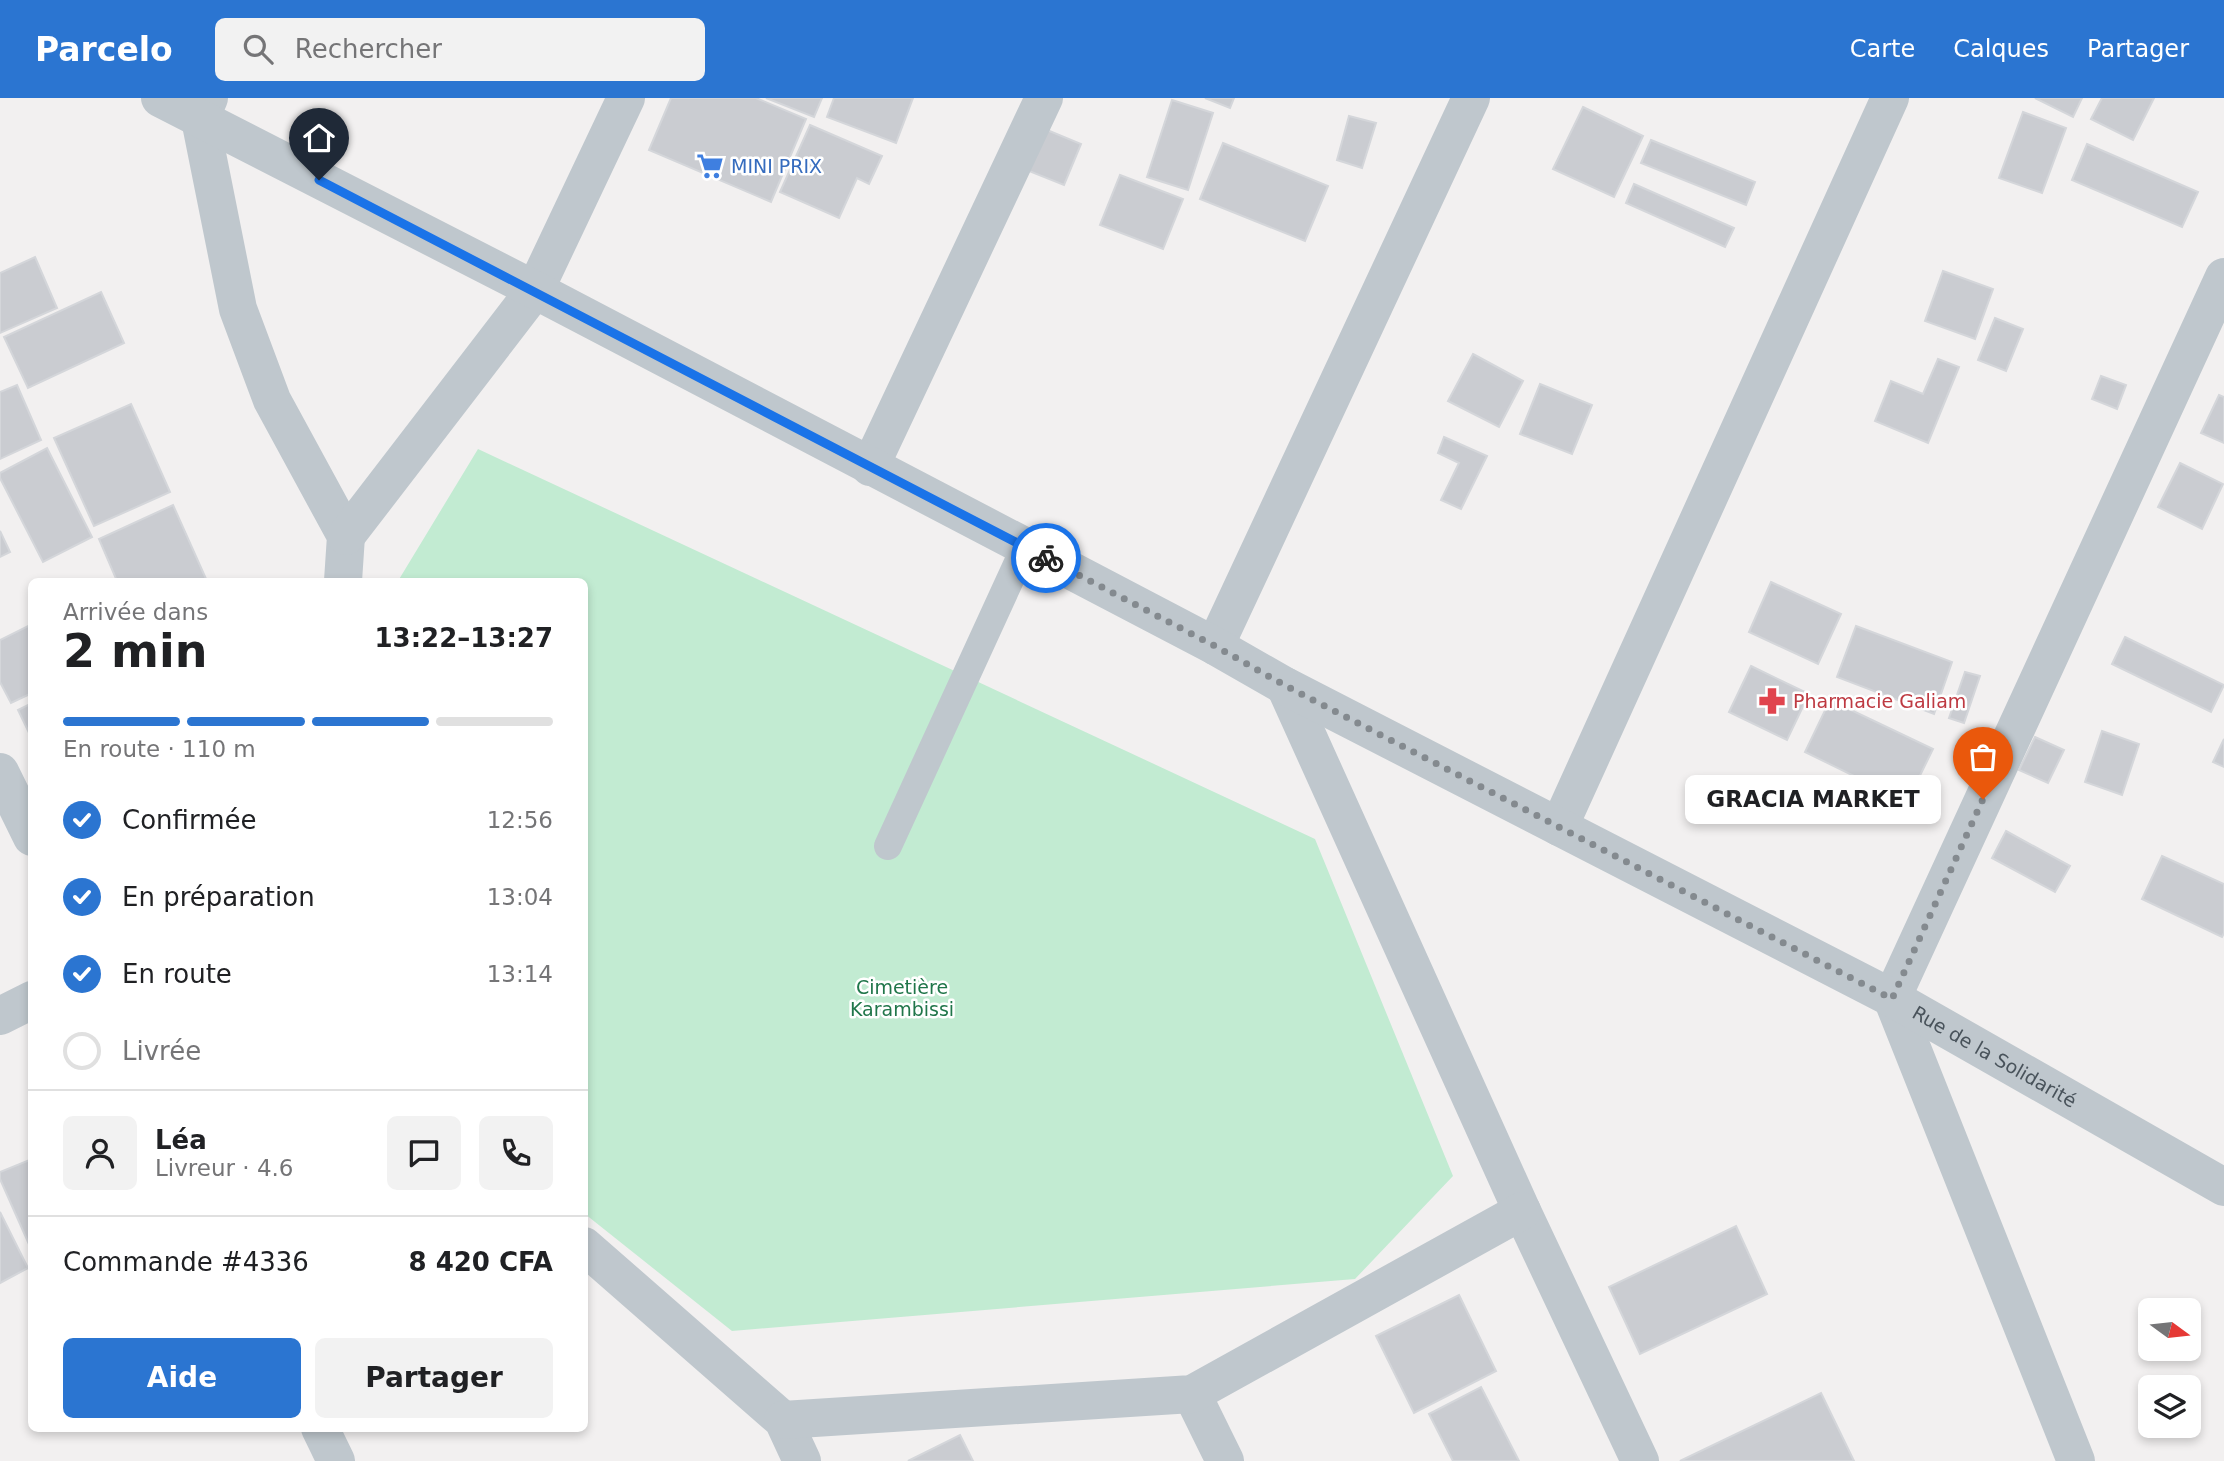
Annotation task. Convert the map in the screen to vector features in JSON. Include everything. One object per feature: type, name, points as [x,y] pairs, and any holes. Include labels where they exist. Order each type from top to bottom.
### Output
[{"type":"street","name":"Rue de la Solidarité","points":[[160,98],[204,108],[535,290],[870,467],[1215,646],[1286,686],[1892,999],[2224,1187]]},
{"type":"street","points":[[346,536],[535,290],[626,98]]},
{"type":"street","points":[[870,467],[1044,98]]},
{"type":"street","points":[[1215,646],[1471,98]]},
{"type":"street","points":[[1559,827],[1890,98]]},
{"type":"street","points":[[204,108],[238,309],[272,400],[346,536],[343,578]]},
{"type":"street","points":[[2076,1461],[1892,999],[2224,277]]},
{"type":"street","points":[[1286,686],[1522,1211],[1640,1461]]},
{"type":"street","points":[[0,772],[28,829]]},
{"type":"street","points":[[0,1016],[28,1002]]},
{"type":"street","points":[[783,1420],[1192,1394],[1522,1211]]},
{"type":"street","points":[[588,1249],[783,1420],[802,1461]]},
{"type":"street","points":[[1192,1394],[1225,1461]]},
{"type":"street","points":[[322,1432],[336,1461]]},
{"type":"lane","points":[[888,846],[1025,547]]},
{"type":"green space","name":"Cimetière Karambissi","points":[[478,449],[1315,839],[1453,1176],[1355,1279],[732,1331],[588,1216],[588,578],[400,578]]},
{"type":"building","points":[[671,98],[756,98],[806,119],[771,202],[649,150]]},
{"type":"building","points":[[766,98],[822,98],[814,117]]},
{"type":"building","points":[[834,98],[913,98],[896,143],[827,117]]},
{"type":"building","points":[[1205,98],[1234,98],[1230,108]]},
{"type":"building","points":[[2035,98],[2082,98],[2073,117]]},
{"type":"building","points":[[2102,98],[2154,98],[2133,140],[2091,119]]},
{"type":"building","points":[[1172,100],[1213,113],[1188,190],[1147,177]]},
{"type":"building","points":[[1583,107],[1643,136],[1614,197],[1553,169]]},
{"type":"building","points":[[2023,112],[2066,128],[2042,193],[1999,178]]},
{"type":"building","points":[[1349,116],[1376,123],[1362,168],[1337,160]]},
{"type":"building","points":[[810,125],[882,156],[869,184],[857,178],[839,218],[780,192]]},
{"type":"building","points":[[1035,125],[1081,144],[1064,185],[1019,167]]},
{"type":"building","points":[[1651,140],[1755,182],[1746,205],[1641,163]]},
{"type":"building","points":[[1223,143],[1328,186],[1305,241],[1200,199]]},
{"type":"building","points":[[2087,144],[2198,192],[2182,227],[2072,180]]},
{"type":"building","points":[[1120,175],[1183,199],[1163,249],[1100,225]]},
{"type":"building","points":[[1634,184],[1734,228],[1725,247],[1626,203]]},
{"type":"building","points":[[35,257],[57,308],[0,333],[0,273]]},
{"type":"building","points":[[1943,271],[1993,289],[1975,339],[1925,321]]},
{"type":"building","points":[[101,292],[124,343],[28,388],[4,337]]},
{"type":"building","points":[[1995,318],[2023,329],[2006,371],[1978,360]]},
{"type":"building","points":[[1473,354],[1523,381],[1499,427],[1448,401]]},
{"type":"building","points":[[1938,359],[1959,367],[1928,443],[1875,421],[1891,381],[1923,394]]},
{"type":"building","points":[[2101,376],[2126,385],[2117,409],[2092,399]]},
{"type":"building","points":[[1540,384],[1592,405],[1572,454],[1520,434]]},
{"type":"building","points":[[17,385],[41,440],[0,459],[0,392]]},
{"type":"building","points":[[2219,395],[2224,397],[2224,443],[2201,433]]},
{"type":"building","points":[[131,404],[170,492],[94,526],[54,438]]},
{"type":"building","points":[[1444,437],[1487,456],[1461,509],[1441,500],[1459,463],[1438,453]]},
{"type":"building","points":[[47,448],[92,537],[43,562],[0,478],[0,473]]},
{"type":"building","points":[[2180,463],[2223,484],[2202,529],[2158,507]]},
{"type":"building","points":[[173,505],[206,578],[116,578],[99,539]]},
{"type":"building","points":[[0,531],[10,552],[0,557]]},
{"type":"building","points":[[1771,582],[1841,614],[1818,664],[1749,632]]},
{"type":"building","points":[[28,626],[28,695],[11,703],[0,682],[0,640]]},
{"type":"building","points":[[1856,626],[1952,662],[1934,714],[1837,677]]},
{"type":"building","points":[[2125,637],[2224,685],[2211,712],[2112,664]]},
{"type":"building","points":[[1751,666],[1809,694],[1787,740],[1729,712]]},
{"type":"building","points":[[1965,672],[1980,676],[1964,723],[1949,718]]},
{"type":"building","points":[[1830,700],[1933,749],[1907,802],[1805,752]]},
{"type":"building","points":[[28,705],[28,731],[18,710]]},
{"type":"building","points":[[2102,731],[2139,744],[2122,795],[2085,782]]},
{"type":"building","points":[[2035,737],[2064,750],[2048,783],[2019,770]]},
{"type":"building","points":[[2224,739],[2224,767],[2213,762]]},
{"type":"building","points":[[2006,831],[2070,866],[2055,892],[1992,858]]},
{"type":"building","points":[[2162,856],[2224,884],[2222,937],[2142,899]]},
{"type":"building","points":[[28,1161],[28,1242],[0,1179],[0,1172]]},
{"type":"building","points":[[0,1212],[28,1268],[0,1283]]},
{"type":"building","points":[[1736,1226],[1767,1294],[1640,1354],[1609,1287]]},
{"type":"building","points":[[1459,1295],[1496,1371],[1414,1413],[1376,1336]]},
{"type":"building","points":[[1481,1387],[1519,1461],[1453,1461],[1429,1414]]},
{"type":"building","points":[[1821,1393],[1854,1461],[1680,1461]]},
{"type":"building","points":[[960,1435],[973,1461],[908,1461]]},
{"type":"way so far","points":[[1046,558],[1286,686],[1892,999],[1983,799]]},
{"type":"place","name":"MINI PRIX","points":[[710,166]]},
{"type":"place","name":"Pharmacie Galiam","points":[[1772,701]]},
{"type":"place","name":"GRACIA MARKET","points":[[1983,799]]},
{"type":"route","points":[[319,180],[1046,558]]}]
